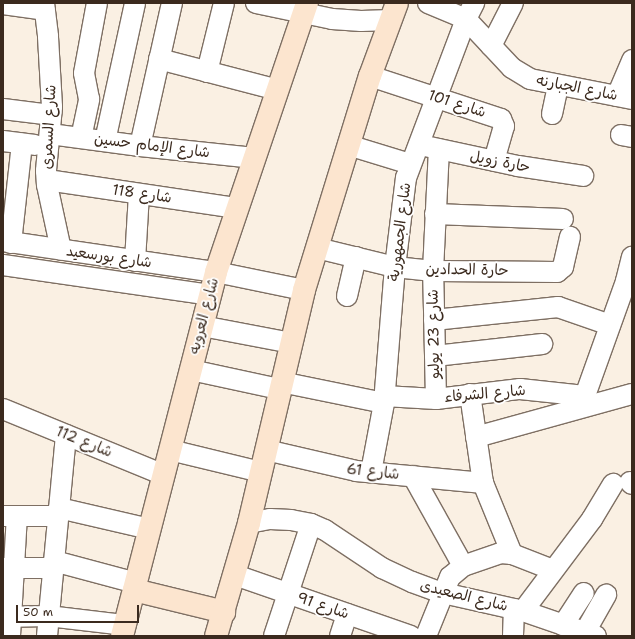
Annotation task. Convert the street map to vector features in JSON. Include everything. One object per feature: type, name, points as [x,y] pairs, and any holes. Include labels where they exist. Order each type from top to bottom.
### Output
[{"type":"street","points":[[81,138],[89,99],[84,73],[97,3]]},
{"type":"street","points":[[105,141],[135,3]]},
{"type":"street","points":[[140,146],[172,3]]},
{"type":"street","points":[[207,72],[224,3]]},
{"type":"street","points":[[256,3],[305,9],[361,21],[394,12]]},
{"type":"street","name":"شارع الجبارنه","points":[[428,3],[470,11],[491,46],[512,68],[521,74],[537,81],[558,86],[624,98]]},
{"type":"street","points":[[491,46],[513,3]]},
{"type":"street","points":[[3,4],[44,7]]},
{"type":"street","name":"شارع السمرى","points":[[44,7],[51,72],[47,183],[70,252],[75,276]]},
{"type":"street","name":"شارع العروبه","points":[[125,633],[135,586],[216,272],[305,9]]},
{"type":"street","name":"شارع الجمهورية","points":[[371,472],[384,400],[395,267],[404,191],[410,164],[470,11]]},
{"type":"street","points":[[216,636],[235,576],[249,522],[280,385],[304,290],[370,76],[394,12]]},
{"type":"street","points":[[159,59],[278,90]]},
{"type":"street","points":[[624,98],[632,60]]},
{"type":"street","name":"شارع 101","points":[[370,76],[499,118],[503,121],[504,126],[494,161]]},
{"type":"street","points":[[552,114],[558,86]]},
{"type":"street","points":[[3,109],[50,132]]},
{"type":"street","points":[[7,242],[12,142],[50,132]]},
{"type":"street","name":"شارع الإمام حسين","points":[[50,132],[140,146],[254,158]]},
{"type":"street","points":[[348,145],[410,164]]},
{"type":"street","name":"حارة زويل","points":[[418,145],[494,161],[583,176]]},
{"type":"street","name":"شارع 23 يوليو","points":[[436,399],[433,271],[439,149]]},
{"type":"street","name":"شارع 118","points":[[10,181],[47,183],[237,208]]},
{"type":"street","points":[[135,261],[139,194]]},
{"type":"street","name":"حارة الحدادين","points":[[317,248],[395,267],[433,271],[557,272],[563,267],[566,228],[435,214]]},
{"type":"street","name":"شارع بورسعيد","points":[[7,242],[216,272],[304,290]]},
{"type":"street","points":[[347,296],[356,257]]},
{"type":"street","points":[[583,402],[626,281],[632,257]]},
{"type":"street","name":"شارع بورسعيد","points":[[3,265],[210,295]]},
{"type":"street","points":[[434,320],[558,307],[610,325]]},
{"type":"street","points":[[202,326],[291,343]]},
{"type":"street","points":[[435,356],[542,344]]},
{"type":"street","name":"شارع الشرفاء","points":[[191,370],[384,400],[436,399],[520,389],[583,402]]},
{"type":"street","points":[[470,394],[483,483],[512,554]]},
{"type":"street","points":[[476,437],[583,402],[632,394]]},
{"type":"street","name":"شارع 112","points":[[3,409],[164,475]]},
{"type":"street","points":[[47,636],[66,435]]},
{"type":"street","points":[[170,450],[260,472]]},
{"type":"street","name":"شارع 61","points":[[266,450],[340,468],[483,483]]},
{"type":"street","points":[[413,476],[463,566]]},
{"type":"street","points":[[514,636],[519,610],[553,570],[592,519],[625,483]]},
{"type":"street","points":[[125,633],[48,616],[8,623],[10,516],[58,512],[150,529]]},
{"type":"street","name":"شارع الصعيدى","points":[[249,522],[270,519],[291,520],[311,524],[325,530],[382,568],[412,582],[443,593],[519,610],[579,632]]},
{"type":"street","points":[[274,636],[311,524]]},
{"type":"street","points":[[426,636],[450,577],[463,566],[501,553],[512,554],[553,570]]},
{"type":"street","points":[[9,568],[53,564],[224,612]]},
{"type":"street","name":"شارع 91","points":[[235,576],[411,636]]},
{"type":"street","points":[[579,632],[584,593]]},
{"type":"street","points":[[579,632],[606,595]]},
{"type":"street","points":[[340,636],[347,614]]}]
